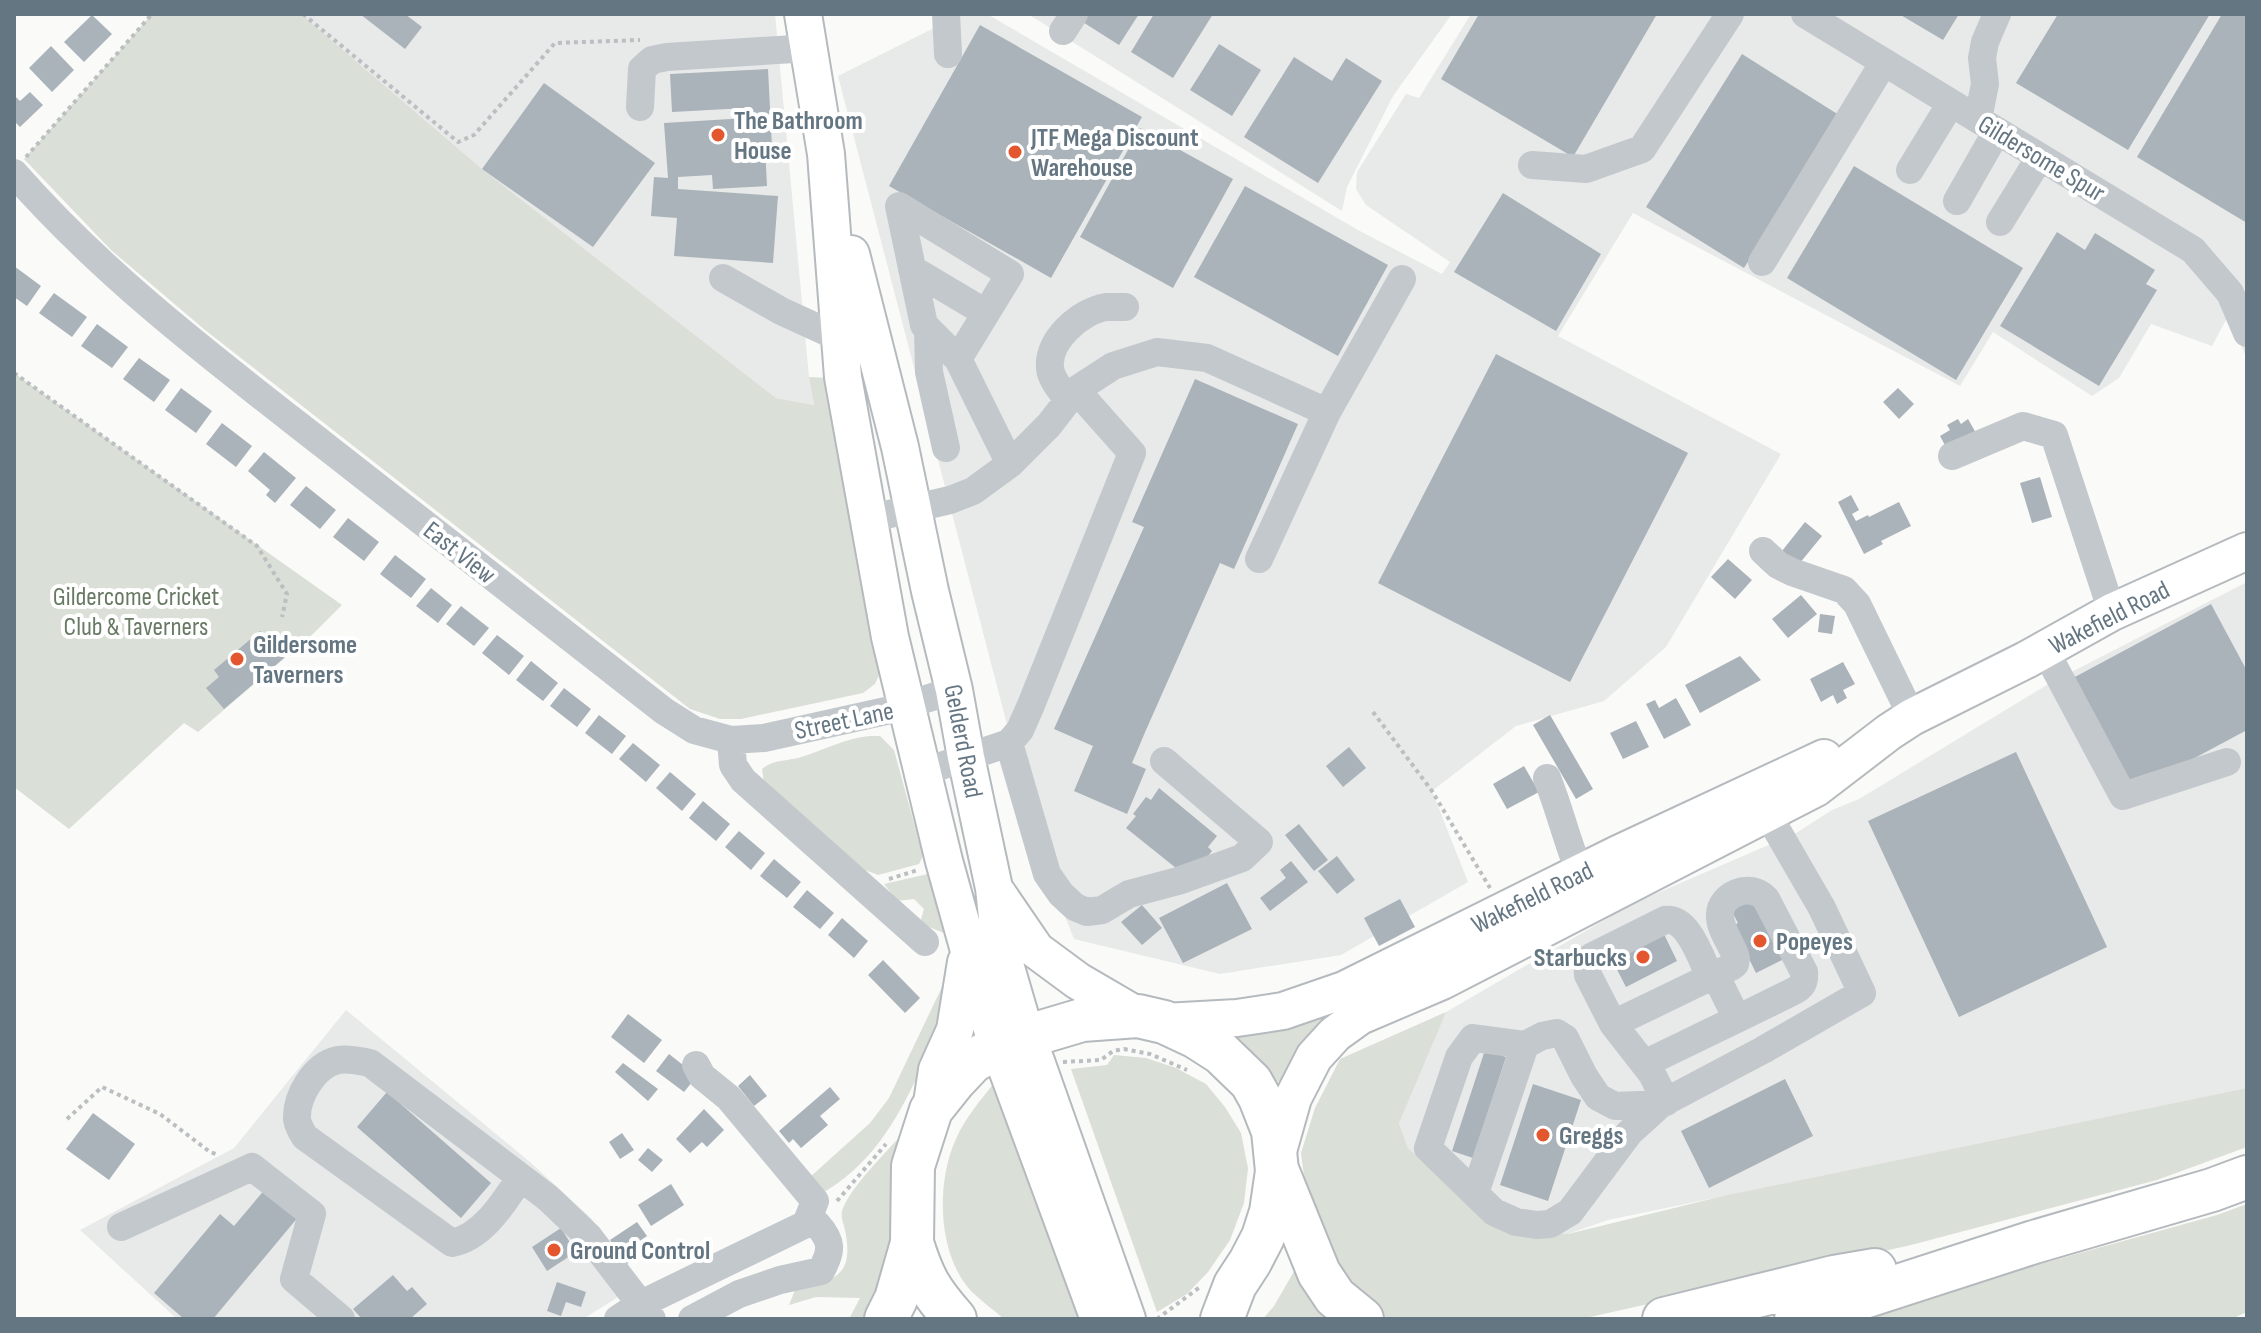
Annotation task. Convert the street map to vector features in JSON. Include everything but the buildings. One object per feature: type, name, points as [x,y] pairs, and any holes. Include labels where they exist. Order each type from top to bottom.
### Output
[{"type":"highway","points":[[886,1319],[896,1299],[912,1243],[913,1166],[931,1110],[972,1062],[1013,1041],[1082,1020],[1151,1019],[1196,1037],[1221,1053],[1251,1082],[1273,1131],[1277,1164],[1271,1212],[1263,1237],[1250,1262],[1221,1294],[1191,1319]]},
{"type":"highway","points":[[1277,1164],[1319,1273],[1335,1297],[1362,1319]]},
{"type":"highway","points":[[1796,1319],[2247,1177]]},
{"type":"highway","points":[[1664,1319],[1834,1277],[2034,1242]]},
{"type":"highway","points":[[912,1243],[922,1274],[936,1298],[955,1319]]},
{"type":"main road","name":"Gelderd Road","points":[[807,31],[826,154],[843,377],[890,637],[944,861],[987,1015],[1013,1041],[1127,1319]]},
{"type":"main road","name":"Gelderd Road","points":[[826,154],[900,447],[954,690],[994,888],[1013,1041],[1099,1319]]},
{"type":"main road","name":"Wakefield Road","points":[[1277,1164],[1293,1098],[1314,1057],[1335,1034],[1360,1016],[1442,981],[1761,802],[1815,761],[1900,724],[2112,612],[2247,551]]},
{"type":"main road","name":"Wakefield Road","points":[[1151,1019],[1237,1018],[1283,1011],[1344,990],[1580,873],[1761,802]]},
{"type":"main road","points":[[994,888],[1036,950],[1078,981],[1151,1019]]},
{"type":"main road","points":[[931,1110],[937,1070],[955,1030],[969,948]]},
{"type":"street","points":[[946,14],[948,54]]},
{"type":"street","points":[[1532,165],[1586,169],[1642,149],[1730,14]]},
{"type":"street","name":"Gildersome Spur","points":[[1805,14],[2193,250],[2238,289],[2247,333]]},
{"type":"street","points":[[1957,201],[1988,125],[1982,58],[1997,14]]},
{"type":"street","points":[[640,107],[642,69],[652,60],[807,31]]},
{"type":"street","points":[[1762,262],[1884,62]]},
{"type":"street","points":[[1910,170],[1951,103]]},
{"type":"street","points":[[2000,222],[2040,157]]},
{"type":"street","name":"East View","points":[[19,166],[45,208],[101,263],[197,347],[664,711],[694,730],[731,740]]},
{"type":"street","points":[[958,359],[1010,274],[899,206],[924,325],[958,359],[1010,464]]},
{"type":"street","points":[[912,269],[986,313]]},
{"type":"street","points":[[723,278],[781,311],[840,338]]},
{"type":"street","points":[[1259,559],[1327,412],[1402,279]]},
{"type":"street","points":[[923,772],[1009,743],[1020,730],[1031,705],[1132,453],[1056,383],[1050,370],[1051,357],[1068,328],[1087,314],[1104,308],[1125,307]]},
{"type":"street","points":[[928,329],[929,372],[946,448]]},
{"type":"street","points":[[868,519],[950,500],[973,491],[1010,464],[1049,425],[1072,395],[1113,366],[1157,352],[1207,358],[1327,412]]},
{"type":"street","points":[[1952,456],[2023,426],[2054,435],[2112,612]]},
{"type":"street","points":[[1763,551],[1778,565],[1792,572],[1844,590],[1857,604],[1900,724]]},
{"type":"street","points":[[2045,650],[2123,796],[2227,762]]},
{"type":"street","name":"Street Lane","points":[[731,740],[764,738],[906,706],[954,690]]},
{"type":"street","points":[[731,740],[733,765],[743,780],[862,887],[905,918],[925,942]]},
{"type":"street","points":[[1009,743],[1047,874],[1061,894],[1075,907],[1087,912],[1102,910],[1129,894],[1178,881],[1242,858],[1259,842],[1164,761]]},
{"type":"street","points":[[1547,778],[1580,873]]},
{"type":"street","points":[[1664,1103],[1615,1106],[1598,1097],[1565,1038],[1557,1033],[1542,1036],[1525,1045],[1473,1038],[1459,1057],[1428,1148],[1494,1212],[1516,1222],[1550,1224],[1570,1212],[1629,1133],[1664,1103],[1862,993],[1822,908],[1761,802]]},
{"type":"street","points":[[1613,1024],[1735,964],[1736,958],[1720,920],[1720,910],[1725,902],[1748,889],[1759,891],[1766,899],[1804,972],[1801,988],[1644,1064]]},
{"type":"street","points":[[1664,1103],[1652,1074],[1613,1024],[1588,975],[1587,962],[1591,957],[1672,919],[1686,928],[1737,1019]]},
{"type":"street","points":[[1475,1193],[1525,1045]]},
{"type":"street","points":[[520,1178],[498,1211],[472,1234],[452,1243],[305,1137],[297,1123],[298,1100],[314,1075],[334,1061],[351,1059],[370,1063],[548,1198],[589,1237],[637,1314],[812,1224]]},
{"type":"street","points":[[696,1065],[702,1076],[729,1098],[815,1201],[812,1224]]},
{"type":"street","points":[[121,1227],[252,1167],[312,1214],[294,1279],[341,1319]]},
{"type":"street","points":[[692,1319],[739,1294],[780,1280],[821,1271],[830,1255],[828,1236],[812,1224]]},
{"type":"path","points":[[19,166],[152,14]]},
{"type":"path","points":[[303,14],[458,142],[474,135],[555,43],[642,40]]},
{"type":"path","points":[[14,373],[257,546],[287,594],[282,617]]},
{"type":"path","points":[[1373,712],[1432,791],[1504,911]]},
{"type":"path","points":[[862,887],[928,867]]},
{"type":"path","points":[[1060,1061],[1101,1060],[1113,1051],[1124,1049],[1150,1054],[1189,1071]]},
{"type":"path","points":[[67,1119],[102,1087],[160,1114],[210,1152],[252,1167]]},
{"type":"path","points":[[812,1224],[879,1155],[892,1136]]},
{"type":"path","points":[[1157,1319],[1198,1290],[1221,1294]]},
{"type":"shaded area","points":[[301,14],[775,14],[814,405],[776,398],[482,169]]},
{"type":"shaded area","points":[[962,14],[987,14],[1358,230],[1442,274],[1450,262],[1366,205],[1356,189],[1357,172],[1406,94],[1419,98],[1471,14],[2247,14],[2247,359],[2228,316],[2212,346],[2151,324],[2119,378],[2092,396],[1993,332],[1960,386],[1633,213],[1558,336],[1781,454],[1666,647],[1604,701],[1516,726],[1432,791],[1468,882],[1341,955],[1220,974],[1074,939],[1041,855],[838,76]]},
{"type":"shaded area","points":[[1028,14],[1452,14],[1393,96],[1347,187],[1342,211]]},
{"type":"shaded area","points":[[2247,582],[2247,1088],[1608,1220],[1568,1234],[1516,1232],[1496,1227],[1408,1148],[1399,1123],[1446,1012],[1632,904],[1796,833],[1832,810],[1859,799],[2050,683]]},
{"type":"shaded area","points":[[346,1010],[530,1162],[591,1218],[639,1284],[583,1319],[177,1319],[80,1230],[234,1148]]},
{"type":"green space","points":[[152,14],[301,14],[482,169],[776,398],[814,405],[809,377],[828,378],[880,673],[875,684],[863,693],[741,719],[720,719],[690,709],[205,330],[111,250],[24,159]]},
{"type":"green space","name":"Gildercome Cricket Club & Taverners","points":[[14,373],[342,605],[198,732],[184,723],[69,829],[14,787]]},
{"type":"green space","points":[[870,736],[880,736],[894,750],[923,856],[919,864],[878,875],[865,870],[764,783],[762,769],[775,762]]},
{"type":"green space","points":[[928,874],[944,933],[924,925],[921,919],[924,909],[914,899],[897,901],[884,884]]},
{"type":"green space","points":[[1383,985],[1282,1082],[1259,1080],[1206,1034]]},
{"type":"green space","points":[[942,987],[937,1030],[925,1061],[891,1125],[853,1171],[819,1195],[809,1178],[870,1123],[889,1098]]},
{"type":"green space","points":[[1446,1012],[1399,1123],[1408,1148],[1496,1227],[1568,1234],[1723,1196],[2247,1088],[2247,1147],[2157,1180],[1911,1245],[1581,1319],[1387,1319],[1342,1281],[1308,1206],[1301,1153],[1315,1108],[1340,1059]]},
{"type":"green space","points":[[1114,1055],[1146,1058],[1176,1068],[1206,1084],[1241,1133],[1248,1168],[1244,1203],[1230,1240],[1208,1272],[1187,1294],[1157,1312],[1071,1069],[1107,1065]]},
{"type":"green space","points":[[994,1083],[1083,1319],[1004,1319],[971,1291],[952,1258],[943,1217],[945,1176],[956,1139]]},
{"type":"green space","points":[[903,1133],[892,1241],[878,1287],[863,1319],[849,1319],[860,1298],[816,1297],[789,1305],[795,1290],[830,1279],[844,1267],[847,1246],[843,1209],[863,1178]]},
{"type":"green space","points":[[2247,1204],[2247,1312],[2231,1319],[1841,1319],[2217,1215]]},
{"type":"green space","points":[[1296,1268],[1336,1319],[1263,1319]]},
{"type":"place","name":"The Bathroom House","points":[[718,135]]},
{"type":"place","name":"JTF Mega Discount Warehouse","points":[[1015,152]]},
{"type":"place","name":"Gildersome Taverners","points":[[237,659]]},
{"type":"place","name":"Popeyes","points":[[1760,941]]},
{"type":"place","name":"Starbucks","points":[[1643,957]]},
{"type":"place","name":"Greggs","points":[[1543,1135]]},
{"type":"place","name":"Ground Control","points":[[554,1250]]}]
